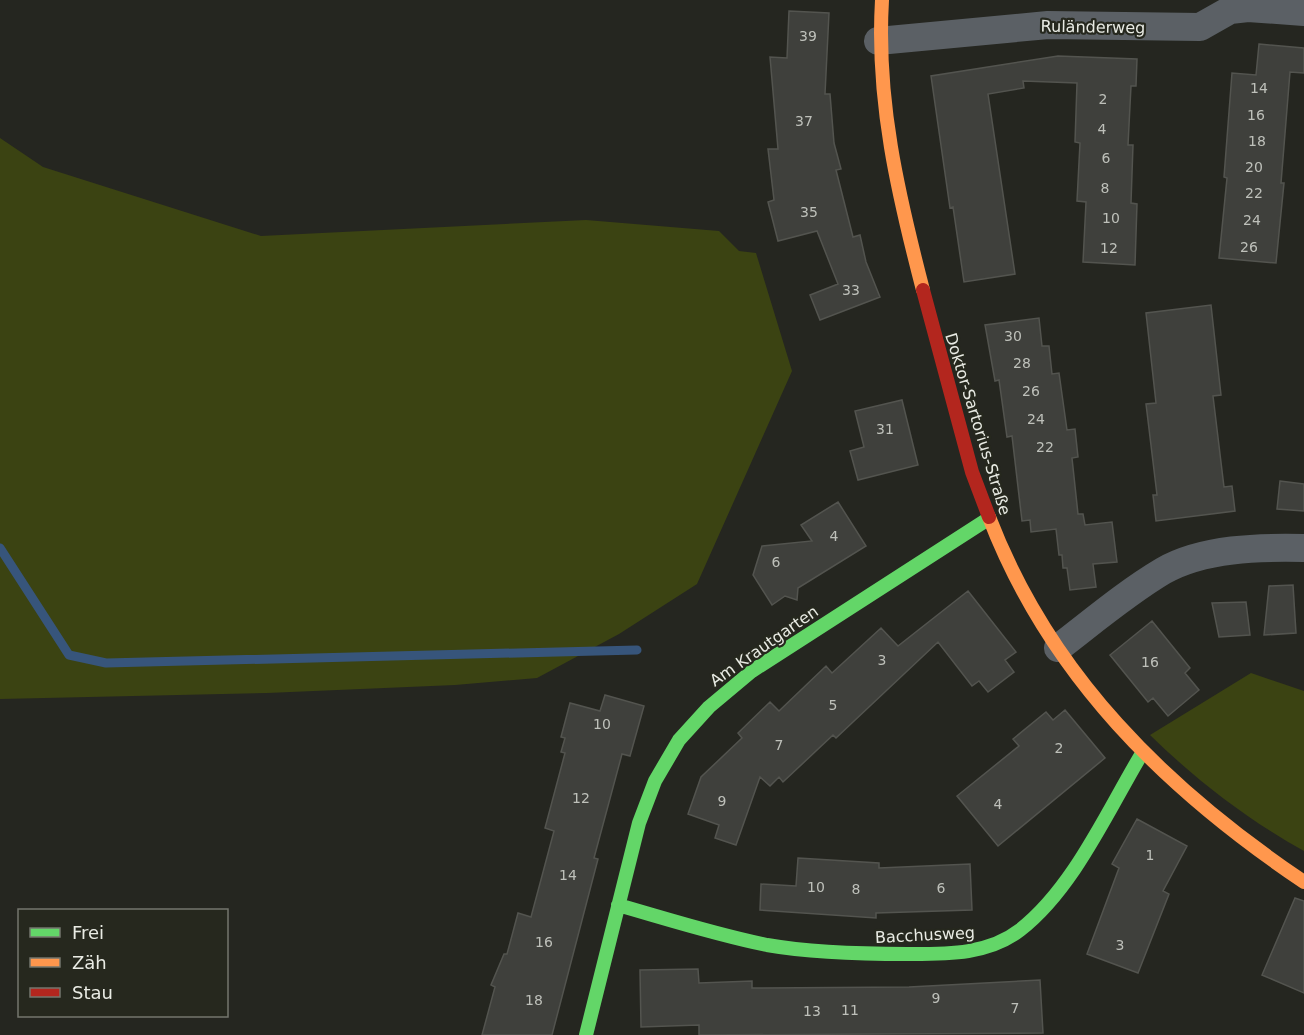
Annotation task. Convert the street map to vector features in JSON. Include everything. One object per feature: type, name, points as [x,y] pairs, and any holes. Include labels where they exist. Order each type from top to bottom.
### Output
[{"type":"street","name":"Doktor-Sartorius-Straße","points":[[882,0],[878,41],[879,83],[890,157],[928,311],[988,519],[1012,570],[1058,648],[1088,692],[1141,755],[1203,812],[1260,855],[1304,882]]},
{"type":"street","name":"Ruländerweg","points":[[878,41],[1047,26],[1200,27],[1230,10],[1248,8],[1304,12]]},
{"type":"street","name":"Am Krautgarten","points":[[586,1035],[639,823],[655,781],[679,740],[709,707],[752,671],[988,519]]},
{"type":"street","points":[[1058,648],[1165,570],[1198,558],[1233,551],[1271,547],[1304,548]]},
{"type":"street","name":"Bacchusweg","points":[[618,905],[750,941],[798,949],[859,954],[922,954],[976,950],[1000,944],[1025,927],[1046,904],[1074,864],[1141,755]]},
{"type":"green space","points":[[0,138],[43,167],[261,236],[586,220],[719,231],[739,251],[756,253],[792,371],[697,584],[619,634],[537,678],[455,685],[267,693],[0,699]]},
{"type":"green space","points":[[1251,673],[1304,691],[1304,851],[1223,798],[1150,735]]},
{"type":"building","points":[[789,11],[829,13],[825,94],[830,94],[834,143],[841,169],[836,170],[853,237],[860,235],[866,262],[880,297],[820,320],[810,295],[838,284],[817,231],[778,241],[768,202],[774,200],[768,149],[778,149],[770,57],[787,58]]},
{"type":"building","points":[[1259,44],[1304,48],[1304,73],[1290,72],[1281,183],[1284,183],[1276,263],[1219,258],[1227,178],[1224,177],[1232,73],[1256,75]]},
{"type":"building","points":[[1058,56],[1137,59],[1136,86],[1131,86],[1128,145],[1133,145],[1131,203],[1137,204],[1135,265],[1083,262],[1086,202],[1077,201],[1080,143],[1075,142],[1077,83],[1023,81],[1024,88],[988,94],[1015,274],[964,282],[953,207],[950,208],[931,76]]},
{"type":"building","points":[[1211,305],[1221,395],[1213,396],[1224,487],[1232,486],[1235,511],[1156,521],[1153,495],[1157,495],[1146,404],[1156,403],[1146,313]]},
{"type":"building","points":[[1039,318],[1042,346],[1049,346],[1052,374],[1059,373],[1067,430],[1075,429],[1078,457],[1072,458],[1078,514],[1083,514],[1085,525],[1112,522],[1117,562],[1093,564],[1096,587],[1070,590],[1067,568],[1063,568],[1062,555],[1059,555],[1056,529],[1031,532],[1030,520],[1022,521],[1012,436],[1007,437],[999,380],[995,381],[985,325]]},
{"type":"building","points":[[902,400],[918,465],[858,480],[850,451],[864,447],[855,411]]},
{"type":"building","points":[[1280,481],[1304,484],[1304,511],[1277,509]]},
{"type":"building","points":[[838,502],[866,546],[798,588],[797,600],[785,596],[772,605],[753,575],[762,546],[812,541],[801,525]]},
{"type":"building","points":[[1293,585],[1296,633],[1264,635],[1269,586]]},
{"type":"building","points":[[968,591],[1016,652],[1005,660],[1014,672],[988,692],[979,681],[972,686],[938,642],[836,738],[833,735],[783,782],[779,777],[770,786],[760,777],[736,845],[715,838],[719,825],[688,814],[701,777],[742,738],[738,733],[770,702],[779,711],[826,666],[832,673],[881,628],[898,646]]},
{"type":"building","points":[[1246,602],[1250,635],[1219,637],[1212,603]]},
{"type":"building","points":[[1152,621],[1190,668],[1185,673],[1199,690],[1168,716],[1153,698],[1148,702],[1110,655]]},
{"type":"building","points":[[605,695],[644,706],[630,756],[622,754],[594,858],[598,859],[552,1035],[482,1035],[495,987],[491,985],[504,954],[507,954],[518,913],[531,917],[554,831],[545,828],[565,753],[561,752],[565,738],[561,737],[570,703],[600,711]]},
{"type":"building","points":[[1065,710],[1105,758],[998,846],[957,796],[1019,746],[1013,739],[1046,712],[1053,720]]},
{"type":"building","points":[[1137,819],[1187,846],[1163,891],[1169,894],[1138,973],[1087,954],[1119,868],[1112,864]]},
{"type":"building","points":[[798,858],[879,863],[879,868],[970,864],[972,910],[876,913],[876,918],[760,910],[761,884],[796,886]]},
{"type":"building","points":[[1295,898],[1304,901],[1304,993],[1262,975]]},
{"type":"building","points":[[698,969],[699,983],[752,981],[752,988],[909,987],[1040,980],[1043,1033],[699,1035],[699,1025],[641,1027],[640,970]]},
{"type":"waterway","points":[[0,548],[69,655],[106,663],[637,650]]},
{"type":"traffic: fast","points":[[586,1035],[639,823],[655,781],[679,740],[709,707],[752,671],[988,519]]},
{"type":"traffic: fast","points":[[618,905],[692,927],[784,948],[890,954],[951,953],[980,949],[1008,938],[1020,930],[1056,893],[1088,848],[1141,755]]},
{"type":"traffic: slow","points":[[882,0],[882,74],[891,146],[897,182],[923,290]]},
{"type":"traffic: slow","points":[[989,517],[1014,575],[1045,628],[1079,678],[1118,724],[1160,768],[1205,808],[1304,882]]},
{"type":"traffic: jam","points":[[923,290],[972,472],[989,517]]}]
